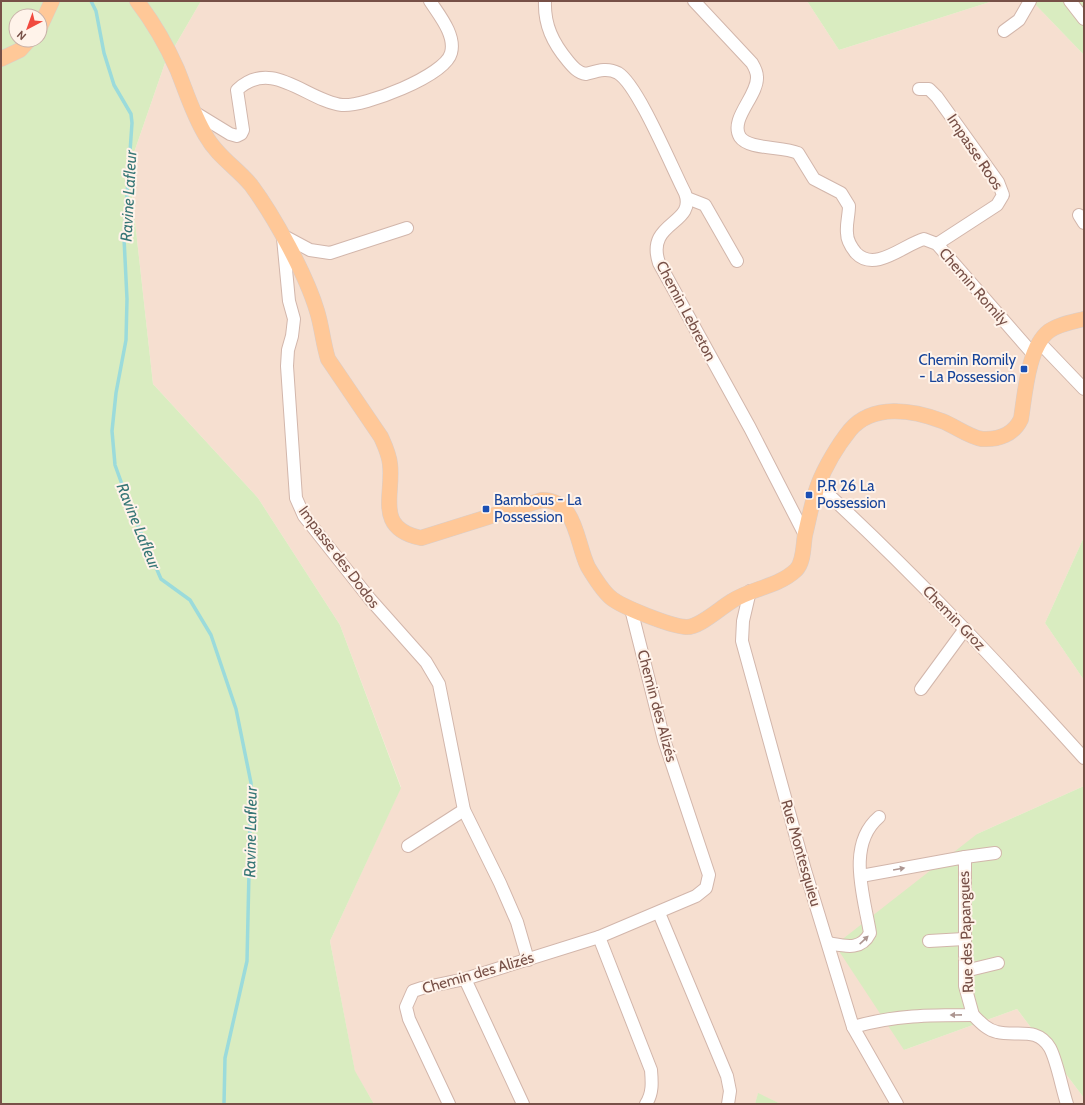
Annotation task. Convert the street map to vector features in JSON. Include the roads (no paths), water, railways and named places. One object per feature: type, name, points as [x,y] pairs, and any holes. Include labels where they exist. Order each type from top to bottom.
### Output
[{"type":"main road","points":[[137,1],[155,24],[177,69],[194,112],[206,137],[216,150],[250,185],[282,235],[310,291],[317,312],[323,344],[328,359],[381,437],[387,451],[390,465],[388,502],[389,512],[399,527],[405,532],[421,538],[542,500],[550,500],[558,504],[569,515],[588,566],[610,597],[631,609],[673,624],[686,627],[694,626],[723,606],[750,591],[779,582],[798,568],[818,485],[851,428],[864,419],[880,412],[894,410],[923,415],[942,421],[981,439],[995,438],[1012,433],[1018,426],[1021,419],[1036,348],[1048,332],[1062,324],[1084,319]]},
{"type":"main road","points":[[1,59],[22,48]]},
{"type":"street","points":[[194,112],[230,134],[237,136],[241,134],[243,130],[238,90],[256,80],[283,80],[321,98],[340,105],[359,104],[414,83],[442,67],[451,53],[450,36],[430,1]]},
{"type":"street","points":[[545,1],[546,19],[549,32],[556,48],[574,68],[586,74],[602,70],[611,70],[619,74],[635,90],[687,198],[705,205],[737,261]]},
{"type":"street","name":"Chemin Romily","points":[[694,1],[752,63],[757,71],[756,85],[738,124],[738,134],[742,139],[755,146],[773,147],[798,154],[814,179],[841,193],[849,206],[847,233],[849,243],[859,256],[867,259],[883,258],[924,239],[937,244],[1036,348],[1084,389]]},
{"type":"street","points":[[1004,31],[1019,20],[1030,1]]},
{"type":"street","points":[[1070,1],[1084,19]]},
{"type":"street","name":"Impasse Roos","points":[[919,89],[929,89],[937,97],[998,182],[1003,195],[997,205],[937,244]]},
{"type":"street","name":"Chemin Lebreton","points":[[687,198],[687,205],[682,215],[665,229],[659,237],[656,249],[659,262],[750,428],[805,535]]},
{"type":"street","points":[[282,235],[310,250],[330,253],[407,228]]},
{"type":"street","name":"Impasse des Dodos","points":[[282,235],[289,301],[294,319],[292,336],[288,350],[287,366],[296,498],[304,516],[370,599],[426,662],[439,684],[464,810],[518,922],[528,960]]},
{"type":"street","name":"Chemin Groz","points":[[818,485],[863,526],[965,629],[1084,758]]},
{"type":"street","name":"Rue Montesquieu","points":[[750,591],[743,621],[742,641],[805,870],[853,1027],[897,1104]]},
{"type":"street","name":"Chemin des Alizés","points":[[449,1104],[409,1019],[406,1007],[413,992],[422,988],[465,979],[599,937],[696,896],[706,888],[709,876],[664,740],[631,609]]},
{"type":"street","points":[[921,689],[965,629]]},
{"type":"street","points":[[408,846],[464,810]]},
{"type":"street","points":[[828,943],[850,947],[856,946],[863,943],[870,933],[861,876],[859,850],[864,834],[870,824],[879,817]]},
{"type":"street","points":[[965,857],[995,853]]},
{"type":"street","name":"Rue des Papangues","points":[[853,1027],[879,1019],[908,1015],[973,1014],[966,986],[965,971],[965,857],[861,876]]},
{"type":"street","points":[[659,912],[727,1076],[730,1091],[728,1104]]},
{"type":"street","points":[[599,937],[651,1070],[652,1084],[646,1104]]},
{"type":"street","points":[[929,941],[964,939]]},
{"type":"street","points":[[965,971],[998,963]]},
{"type":"street","points":[[465,979],[523,1104]]},
{"type":"street","points":[[973,1014],[988,1028],[996,1032],[1008,1034],[1027,1033],[1041,1037],[1050,1049],[1067,1104]]},
{"type":"waterway","name":"Ravine Lafleur","points":[[91,1],[96,11],[104,53],[114,85],[131,114],[132,123],[124,238],[127,299],[126,340],[116,393],[112,431],[115,465],[132,512],[161,579],[190,600],[211,635],[236,709],[251,783],[247,961],[225,1058],[224,1104]]},
{"type":"place","name":"Chemin Romily - La Possession","points":[[1024,369]]},
{"type":"place","name":"P.R 26 La Possession","points":[[809,495]]},
{"type":"place","name":"Bambous - La Possession","points":[[486,509]]}]
